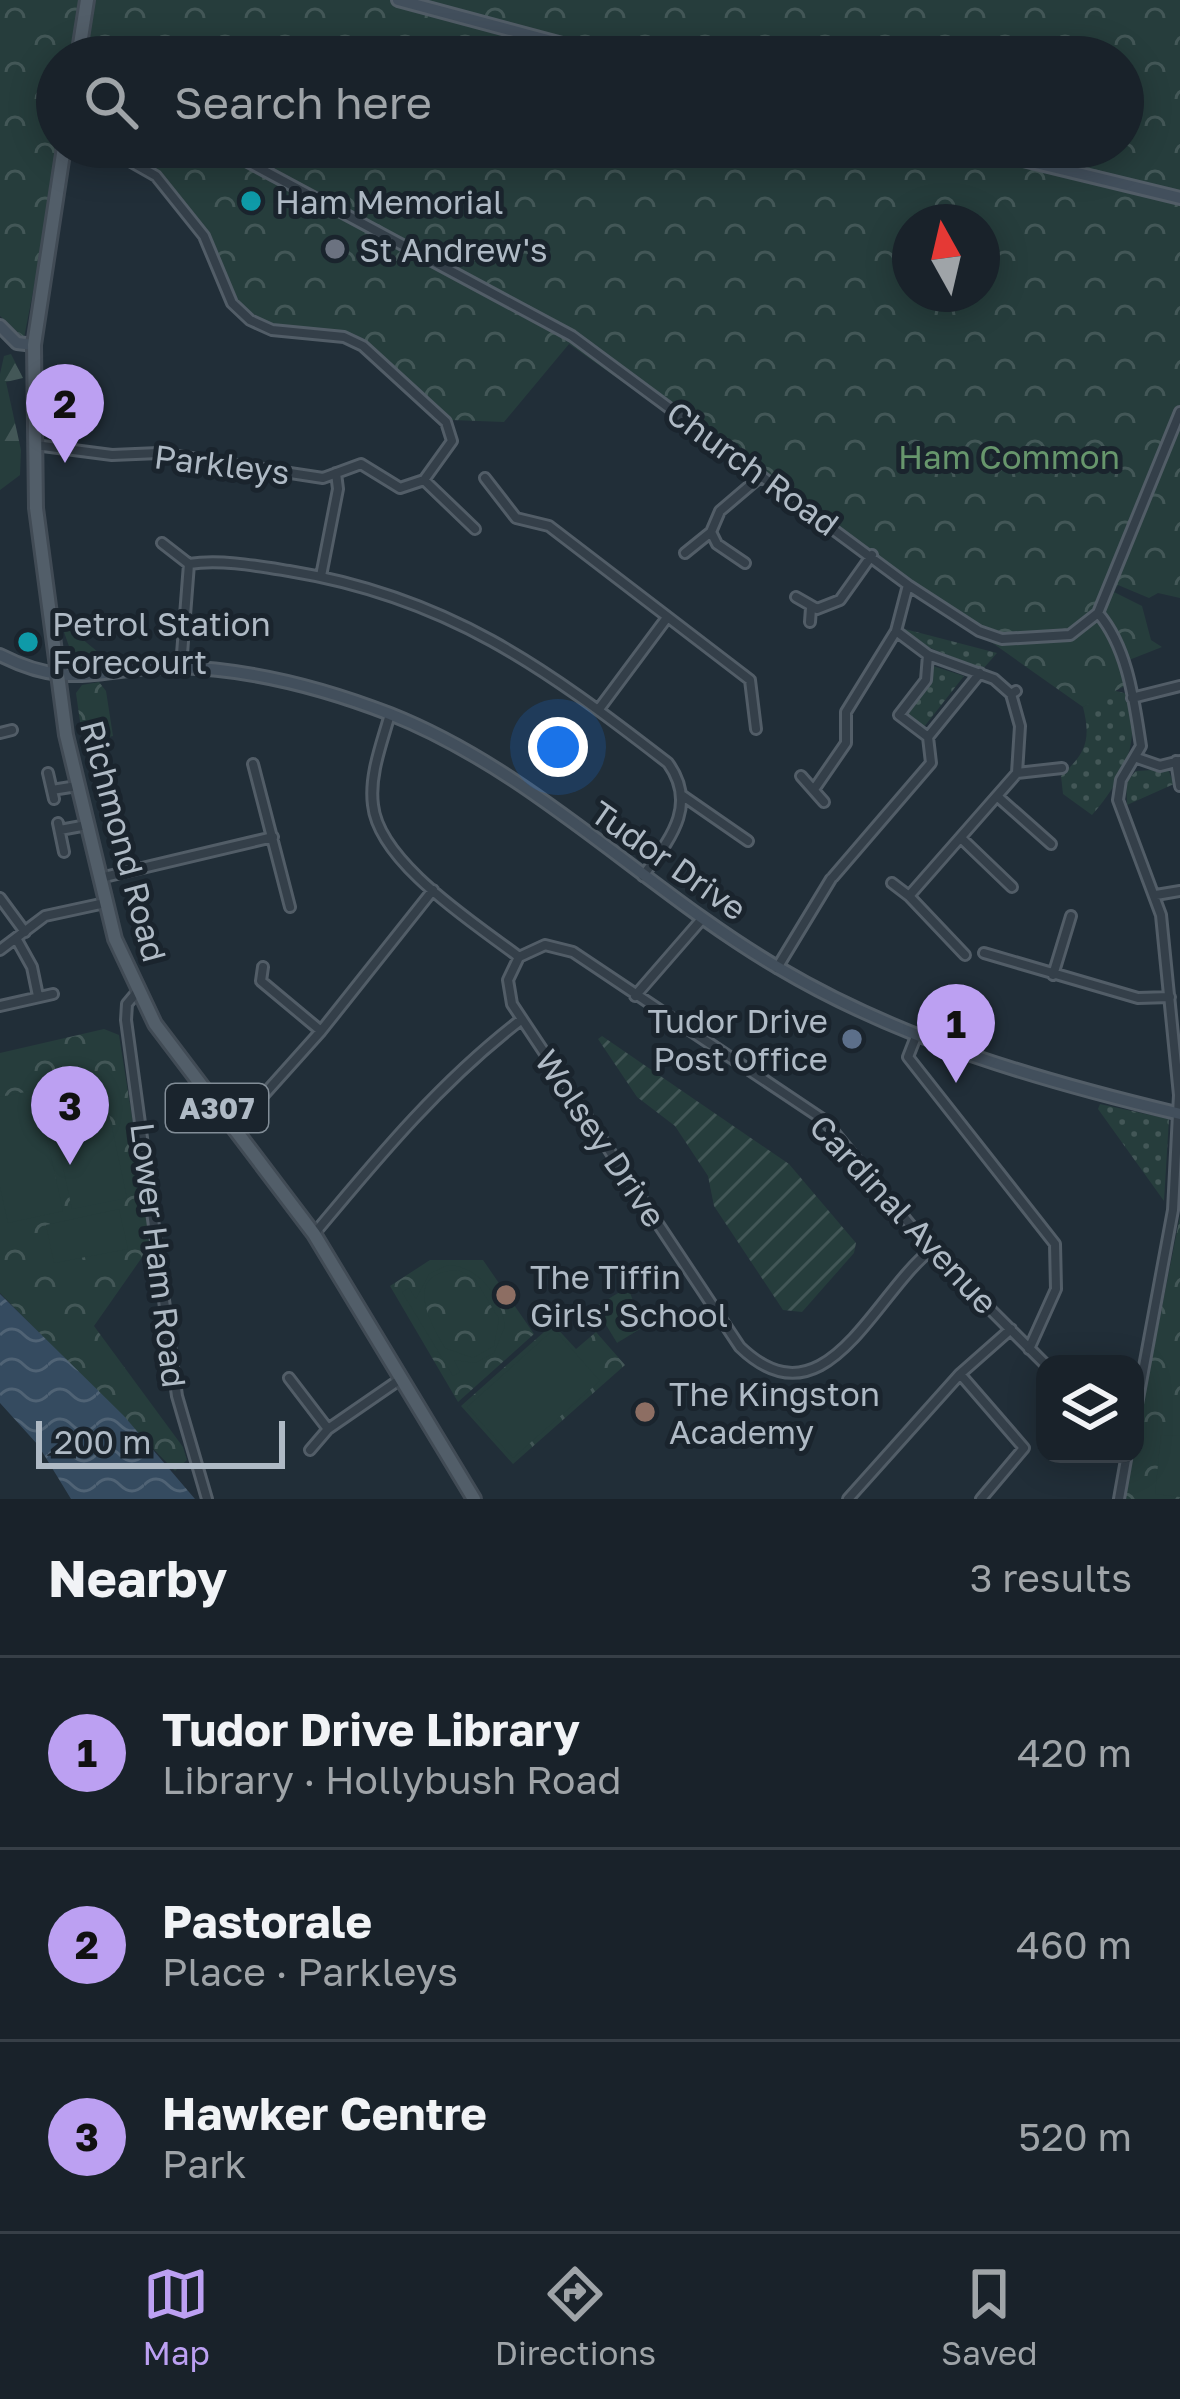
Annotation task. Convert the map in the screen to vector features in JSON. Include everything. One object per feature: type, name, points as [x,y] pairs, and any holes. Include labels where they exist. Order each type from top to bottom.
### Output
[{"type":"main road","points":[[82,36],[87,0]]},
{"type":"main road","name":"A307","points":[[35,446],[34,345],[61,168]]},
{"type":"main road","name":"Richmond Road","points":[[35,446],[38,527],[77,786],[106,903],[139,995],[314,1234],[473,1499]]},
{"type":"street","points":[[398,0],[533,36]]},
{"type":"street","points":[[143,168],[157,176],[205,236],[232,303],[250,320],[272,330],[344,337],[363,346],[446,422],[452,442],[424,480],[476,529]]},
{"type":"street","name":"Church Road","points":[[260,168],[549,321],[908,585],[979,631],[1003,639],[1070,634],[1098,613]]},
{"type":"street","points":[[1056,168],[1180,198]]},
{"type":"street","points":[[0,326],[17,343],[34,345]]},
{"type":"street","points":[[1144,1358],[1174,1210],[1179,1114],[1176,1021],[1156,895],[1118,800],[1121,780],[1141,746],[1132,698],[1115,634],[1098,613],[1180,412]]},
{"type":"street","name":"Parkleys","points":[[35,446],[112,455],[160,453],[323,478],[361,464],[389,483],[412,488],[424,480]]},
{"type":"street","name":"Parkleys","points":[[321,576],[338,489],[336,473]]},
{"type":"street","points":[[685,553],[711,532],[720,511],[761,476]]},
{"type":"street","points":[[484,478],[516,518],[549,526],[750,680],[756,729]]},
{"type":"street","points":[[711,532],[717,544],[745,563]]},
{"type":"street","points":[[162,543],[189,564],[265,567],[321,576],[414,600],[457,620],[598,709],[668,763],[683,796],[748,841]]},
{"type":"street","points":[[811,608],[840,600],[872,555]]},
{"type":"street","points":[[181,667],[189,564]]},
{"type":"street","points":[[815,788],[846,743],[846,712],[896,631],[908,585]]},
{"type":"street","points":[[796,597],[811,608]]},
{"type":"street","points":[[810,622],[811,608]]},
{"type":"street","points":[[598,709],[667,620]]},
{"type":"street","points":[[896,631],[928,655],[980,674],[1014,693],[1020,726],[1017,773],[909,896]]},
{"type":"street","points":[[0,655],[57,677]]},
{"type":"street","points":[[928,655],[926,680],[899,715],[928,737]]},
{"type":"street","name":"Tudor Drive","points":[[57,677],[181,667],[281,681],[389,714],[462,748],[777,968],[917,1034],[1097,1096],[1179,1114]]},
{"type":"street","points":[[777,968],[832,878],[931,763],[928,737],[980,674]]},
{"type":"street","points":[[1132,698],[1180,686]]},
{"type":"street","points":[[314,1234],[440,1087],[522,1019],[507,988],[519,957],[433,890],[393,849],[376,821],[372,786],[389,714]]},
{"type":"street","points":[[0,733],[12,730]]},
{"type":"street","points":[[1137,758],[1160,766],[1178,761],[1180,786]]},
{"type":"street","points":[[253,764],[290,907]]},
{"type":"street","points":[[1017,773],[1062,768]]},
{"type":"street","points":[[48,773],[53,795],[77,786]]},
{"type":"street","points":[[801,776],[824,802]]},
{"type":"street","points":[[643,876],[679,822],[683,796]]},
{"type":"street","points":[[998,797],[1051,844]]},
{"type":"street","points":[[64,852],[59,827],[86,825]]},
{"type":"street","points":[[100,878],[273,837]]},
{"type":"street","points":[[962,839],[1012,886]]},
{"type":"street","points":[[892,884],[965,955]]},
{"type":"street","points":[[233,1129],[321,1031],[433,890]]},
{"type":"street","points":[[1156,895],[1180,891]]},
{"type":"street","points":[[0,898],[21,936],[38,996]]},
{"type":"street","points":[[0,950],[45,916],[106,903]]},
{"type":"street","points":[[1053,975],[1071,916]]},
{"type":"street","points":[[634,996],[702,919]]},
{"type":"street","name":"Cardinal Avenue","points":[[519,957],[545,945],[565,948],[824,1120],[932,1250],[1036,1355]]},
{"type":"street","points":[[984,953],[1138,998],[1170,997]]},
{"type":"street","points":[[263,967],[261,981],[321,1031]]},
{"type":"street","points":[[0,1006],[53,994]]},
{"type":"street","name":"Lower Ham Road","points":[[139,995],[127,1007],[177,1396],[208,1499]]},
{"type":"street","name":"Wolsey Drive","points":[[522,1019],[740,1347],[756,1363],[784,1373],[824,1367],[932,1250]]},
{"type":"street","points":[[917,1034],[908,1057],[1054,1244],[1056,1289],[1029,1348]]},
{"type":"street","points":[[848,1499],[961,1374],[1011,1329]]},
{"type":"street","points":[[961,1374],[1024,1448],[981,1499]]},
{"type":"street","points":[[290,1378],[328,1430]]},
{"type":"street","points":[[310,1450],[328,1430],[403,1378]]},
{"type":"street","points":[[1119,1499],[1125,1463]]},
{"type":"green space","points":[[0,0],[83,0],[77,36],[36,36],[36,168],[57,168],[24,338],[0,316]]},
{"type":"green space","name":"Ham Common","points":[[94,0],[1180,0],[1180,598],[1158,593],[1149,598],[1118,585],[1114,592],[1142,606],[1151,640],[1162,647],[1129,660],[1129,684],[1083,707],[569,344],[504,422],[452,420],[361,339],[274,325],[254,315],[236,299],[211,235],[153,168],[1144,168],[1144,36],[89,36]]},
{"type":"green space","points":[[11,354],[23,378],[6,382],[21,450],[20,475],[0,490],[0,374],[4,356]]},
{"type":"green space","points":[[901,628],[997,653],[983,669],[930,648]]},
{"type":"green space","points":[[70,629],[104,657],[102,666],[77,669],[64,632]]},
{"type":"green space","points":[[930,665],[964,676],[924,727],[903,714]]},
{"type":"green space","points":[[99,682],[106,691],[113,736],[83,743],[76,693],[82,685]]},
{"type":"green space","points":[[1112,690],[1128,694],[1131,744],[1121,773],[1092,815],[1063,794],[1061,776],[1084,747],[1083,707]]},
{"type":"green space","points":[[1168,769],[1174,784],[1127,805],[1126,782],[1136,771]]},
{"type":"green space","points":[[104,1029],[119,1035],[152,1243],[94,1326],[183,1447],[187,1460],[175,1471],[0,1293],[0,1053]]},
{"type":"green space","points":[[602,1036],[789,1164],[856,1243],[854,1253],[802,1312],[783,1310],[714,1206],[708,1176],[675,1126],[637,1097],[598,1039]]},
{"type":"green space","points":[[101,1076],[127,1198],[72,1209],[46,1088]]},
{"type":"green space","points":[[36,1090],[63,1211],[8,1223],[0,1187],[0,1097]]},
{"type":"green space","points":[[1100,1104],[1169,1119],[1164,1201],[1098,1109]]},
{"type":"green space","points":[[119,1209],[128,1249],[54,1263],[46,1225]]},
{"type":"green space","points":[[1180,1216],[1180,1499],[1124,1499],[1131,1463],[1144,1463],[1144,1398]]},
{"type":"green space","points":[[430,1260],[483,1260],[534,1334],[458,1402],[390,1286]]},
{"type":"green space","points":[[448,1265],[469,1271],[487,1285],[503,1315],[505,1326],[494,1353],[475,1363],[454,1360],[460,1372],[453,1376],[402,1292],[409,1288],[416,1299],[429,1274]],"holes":[[[458,1270],[475,1279],[499,1319],[494,1346],[473,1358],[445,1348],[424,1299],[430,1279],[441,1273]]]},
{"type":"green space","points":[[628,1287],[636,1309],[650,1323],[617,1343],[595,1307]]},
{"type":"green space","points":[[553,1324],[576,1349],[596,1332],[625,1365],[513,1464],[461,1406]]},
{"type":"green space","points":[[554,1329],[600,1381],[513,1458],[467,1407]]},
{"type":"green space","points":[[1161,1435],[1180,1436],[1180,1497],[1155,1494]]},
{"type":"water","points":[[0,1294],[124,1416],[195,1499],[71,1499],[38,1445],[0,1403]]},
{"type":"place","name":"Ham Memorial","points":[[251,201]]},
{"type":"place","name":"St Andrew's","points":[[335,249]]},
{"type":"place","name":"Pastorale","points":[[65,463]]},
{"type":"place","name":"Petrol Station Forecourt","points":[[28,642]]},
{"type":"place","name":"Tudor Drive Post Office","points":[[852,1039]]},
{"type":"place","name":"Tudor Drive Library","points":[[956,1083]]},
{"type":"place","name":"Hawker Centre","points":[[70,1165]]},
{"type":"place","name":"The Tiffin Girls' School","points":[[506,1295]]},
{"type":"place","name":"The Kingston Academy","points":[[645,1412]]}]
